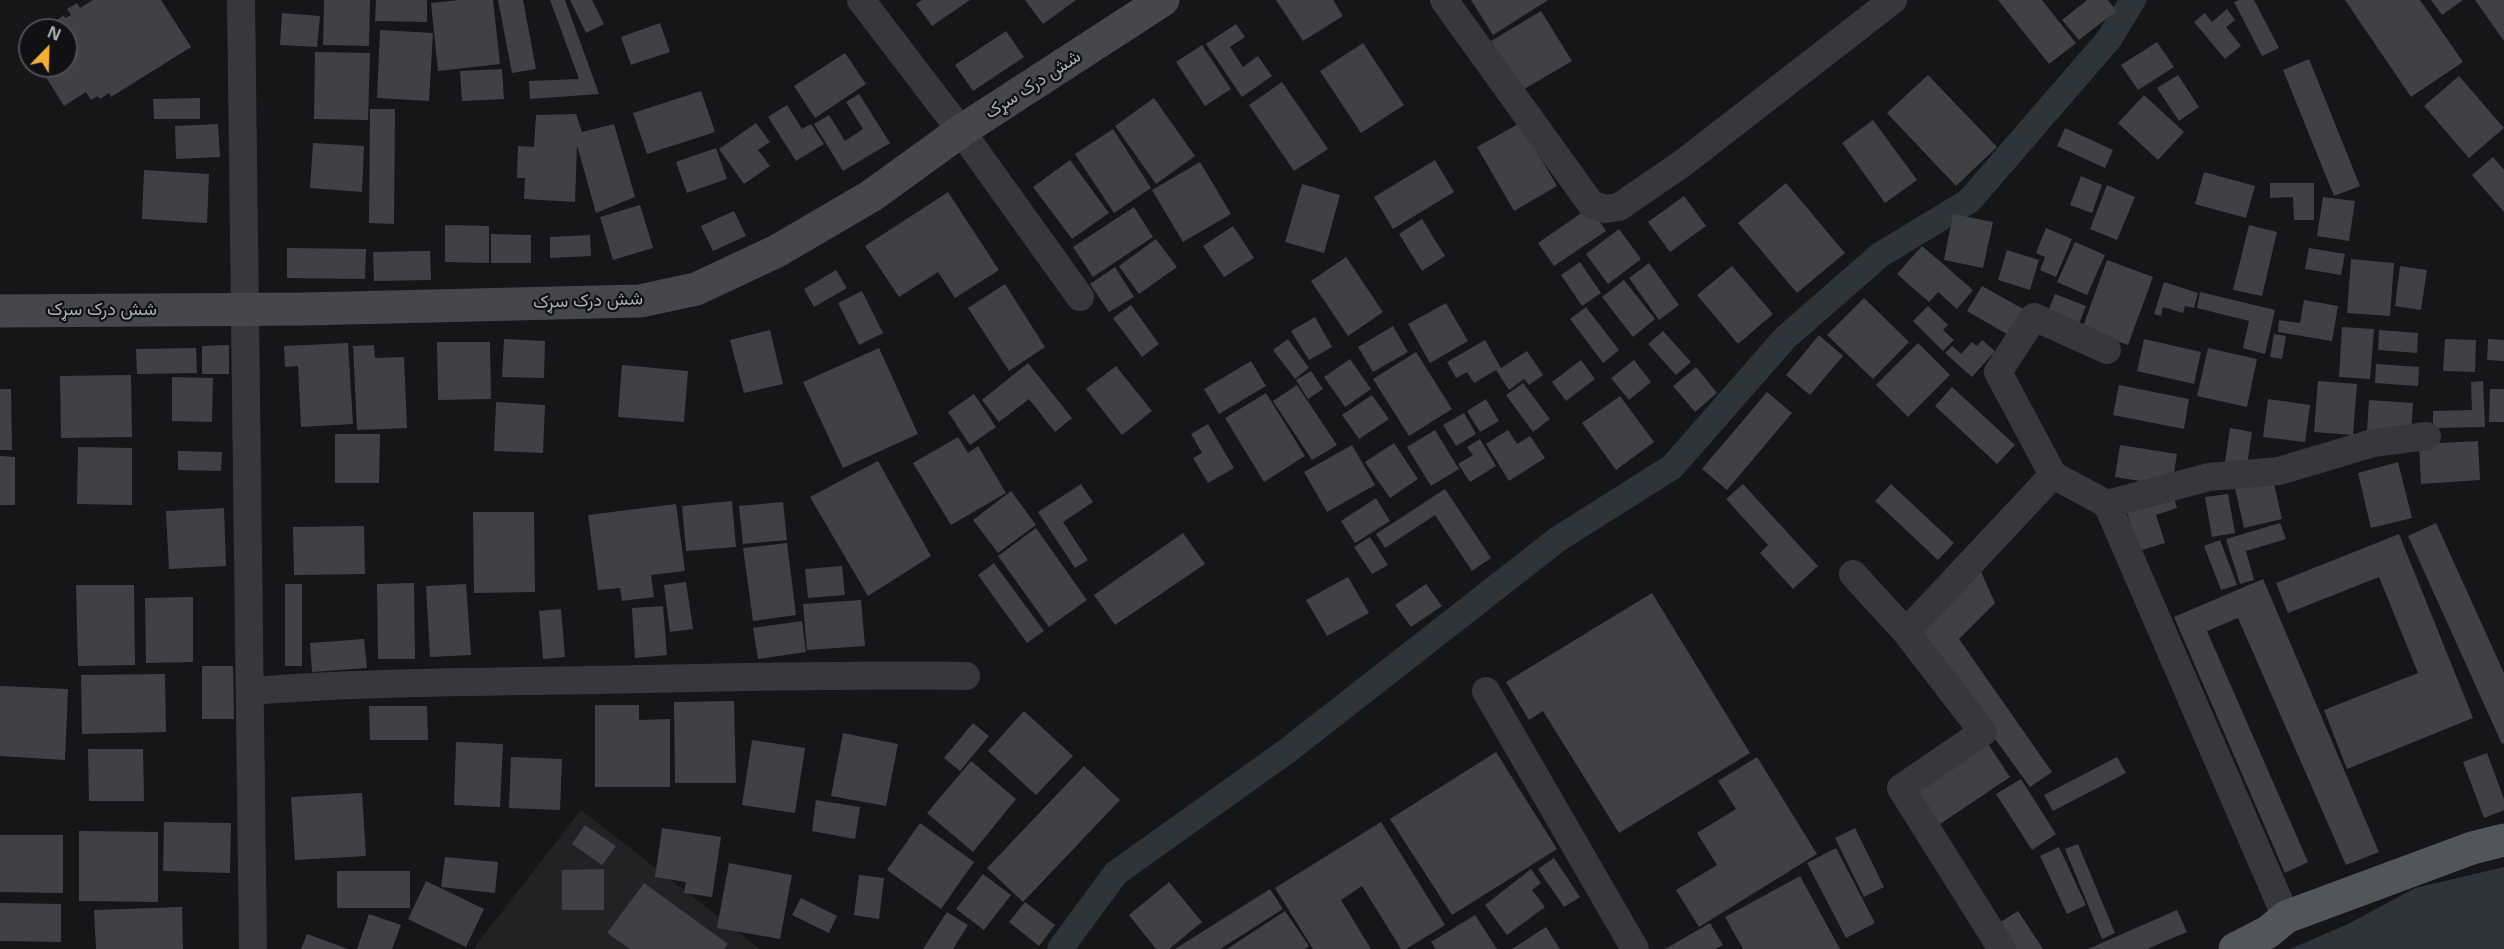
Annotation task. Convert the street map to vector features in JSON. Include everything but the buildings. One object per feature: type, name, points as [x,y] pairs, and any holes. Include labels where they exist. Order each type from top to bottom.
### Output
[{"type":"main road","name":"شش درک سړک","points":[[0,311],[247,309],[640,301],[696,289],[777,250],[871,196],[961,132],[1163,0]]},
{"type":"main road","points":[[2235,949],[2268,932],[2286,916],[2472,848],[2504,840]]},
{"type":"street","points":[[241,0],[247,309],[253,949]]},
{"type":"street","points":[[861,0],[961,132],[1080,297]]},
{"type":"street","points":[[1444,0],[1591,204],[1605,209],[1619,207],[1683,163],[1893,0]]},
{"type":"street","points":[[2107,350],[2034,317],[1998,372],[2053,475],[2106,504],[2286,916]]},
{"type":"street","points":[[2106,504],[2209,477],[2279,471],[2373,443],[2427,436]]},
{"type":"street","points":[[1906,632],[2053,475]]},
{"type":"street","points":[[1853,574],[1906,632],[1983,732],[1901,788],[2002,949]]},
{"type":"street","points":[[251,691],[316,686],[880,675],[966,676]]},
{"type":"street","points":[[1486,691],[1635,949]]},
{"type":"shaded area","points":[[581,810],[760,949],[473,949]]},
{"type":"shaded area","points":[[2504,867],[2504,949],[2290,949],[2348,924],[2415,888]]},
{"type":"waterway","points":[[1060,949],[1116,873],[1287,751],[1558,539],[1672,467],[1785,338],[1880,255],[1969,201],[2109,39],[2133,0]]}]
